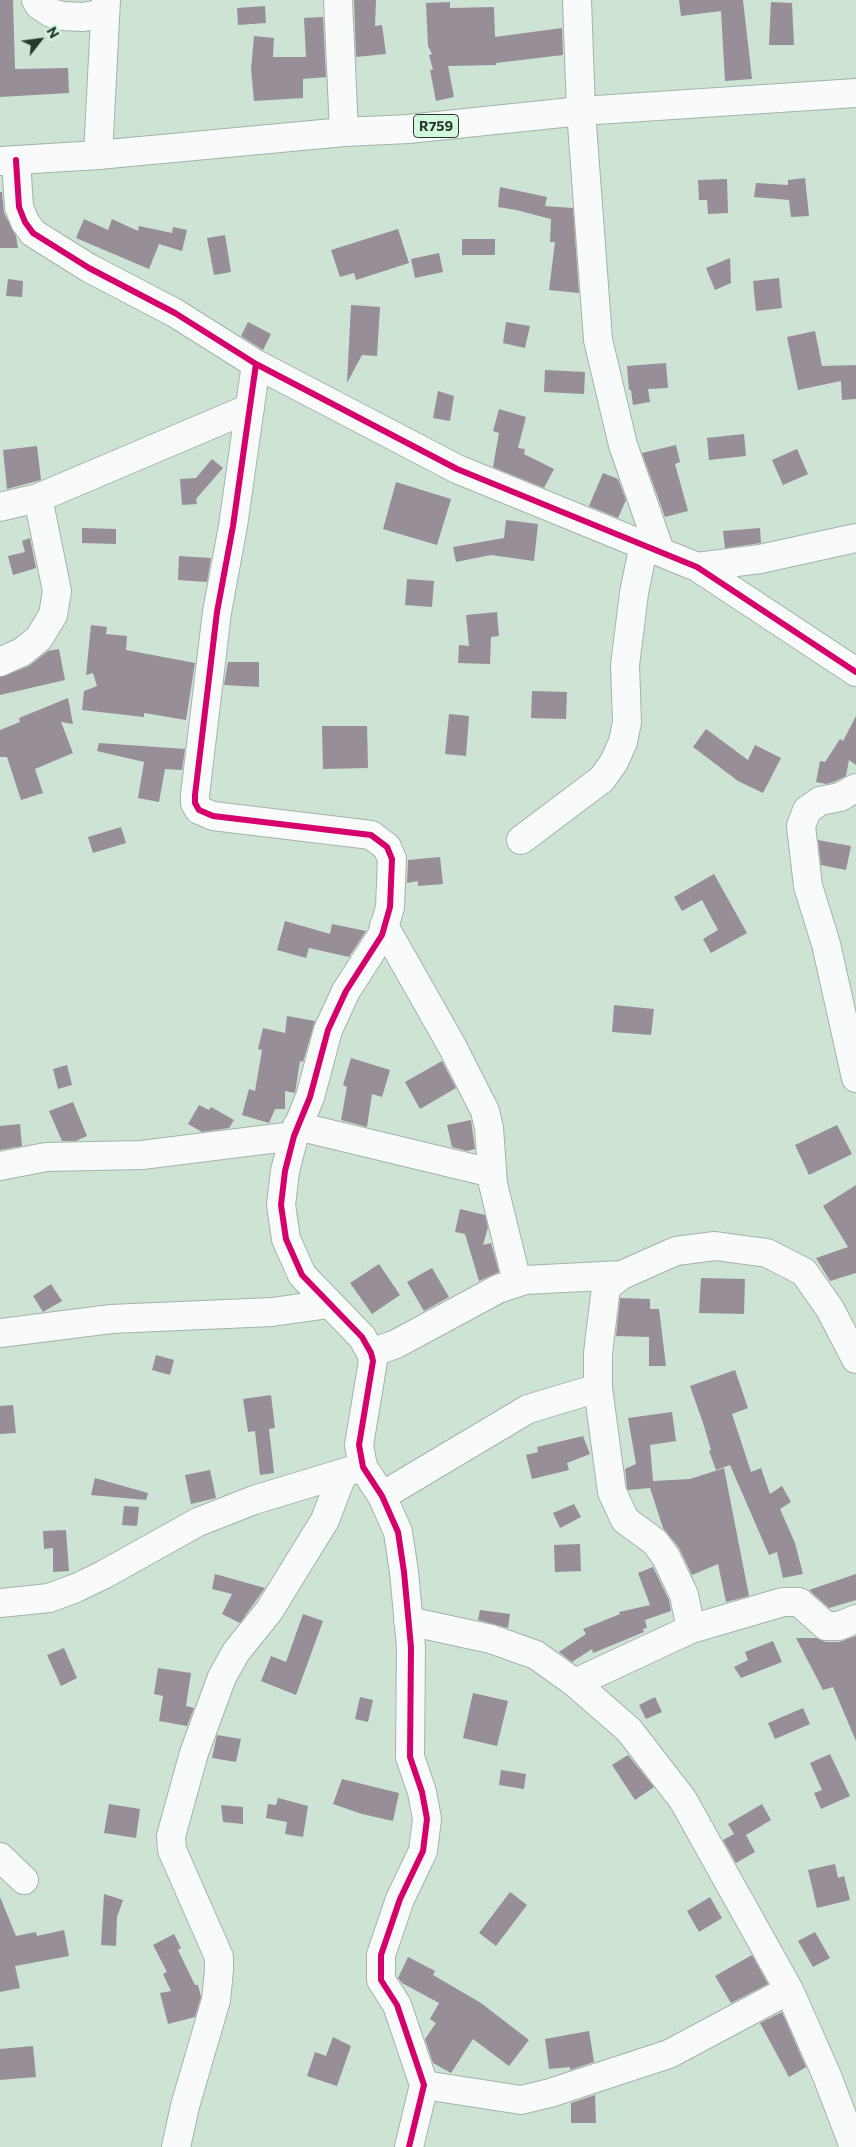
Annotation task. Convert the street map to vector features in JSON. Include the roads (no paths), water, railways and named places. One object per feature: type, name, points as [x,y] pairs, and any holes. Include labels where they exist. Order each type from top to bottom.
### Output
[{"type":"street","points":[[36,0],[39,5],[51,13],[63,16],[83,17],[105,6],[98,154]]},
{"type":"street","points":[[338,0],[344,132]]},
{"type":"street","points":[[520,840],[602,779],[614,762],[623,742],[627,722],[625,665],[634,593],[652,548],[623,445],[598,340],[581,111],[577,0]]},
{"type":"street","name":"R759","points":[[8,161],[344,132],[408,129],[581,111],[856,93]]},
{"type":"street","points":[[8,161],[19,207],[25,222],[33,233],[89,268],[175,313],[256,364],[457,469],[697,567],[856,672]]},
{"type":"street","points":[[176,2147],[185,2106],[216,2000],[219,1957],[172,1850],[171,1836],[194,1753],[222,1677],[236,1652],[269,1611],[325,1520],[353,1470],[373,1362],[371,1353],[362,1337],[302,1275],[286,1239],[281,1206],[285,1171],[296,1131],[310,1097],[328,1030],[346,991],[382,935],[390,907],[392,859],[388,847],[371,835],[213,816],[199,810],[195,803],[194,795],[218,612],[233,526],[256,364]]},
{"type":"street","points":[[0,507],[38,498],[250,408]]},
{"type":"street","points":[[0,662],[22,652],[40,638],[53,615],[57,591],[38,498]]},
{"type":"street","points":[[697,567],[760,559],[856,538]]},
{"type":"street","points":[[856,788],[840,797],[820,801],[807,810],[800,826],[808,886],[826,944],[856,1078]]},
{"type":"street","points":[[384,926],[452,1046],[485,1111],[489,1128],[493,1184],[517,1282]]},
{"type":"street","points":[[0,1166],[46,1156],[142,1155],[296,1131],[492,1173]]},
{"type":"street","points":[[691,1629],[684,1595],[666,1557],[655,1542],[625,1520],[612,1492],[598,1388],[598,1353],[606,1287],[622,1275],[676,1251],[714,1246],[767,1253],[804,1272],[830,1309],[856,1358]]},
{"type":"street","points":[[371,1353],[396,1344],[498,1289],[517,1282],[622,1275]]},
{"type":"street","points":[[0,1334],[111,1319],[272,1312],[329,1304]]},
{"type":"street","points":[[382,1496],[528,1409],[598,1388]]},
{"type":"street","points":[[353,1470],[382,1496],[398,1532],[411,1646],[410,1756],[422,1792],[428,1819],[423,1851],[400,1899],[381,1955],[381,1980],[397,2005],[424,2085],[409,2147]]},
{"type":"street","points":[[0,1604],[49,1598],[76,1588],[104,1576],[198,1522],[254,1500],[353,1470]]},
{"type":"street","points":[[575,1683],[691,1629],[784,1602],[793,1601],[806,1607],[826,1626],[839,1626],[856,1619]]},
{"type":"street","points":[[408,1621],[492,1639],[536,1655],[575,1683],[629,1730],[683,1800],[789,1990],[827,2076],[854,2147]]},
{"type":"street","points":[[0,1857],[24,1880]]},
{"type":"street","points":[[424,2085],[521,2100],[550,2093],[669,2054],[789,1990]]}]
